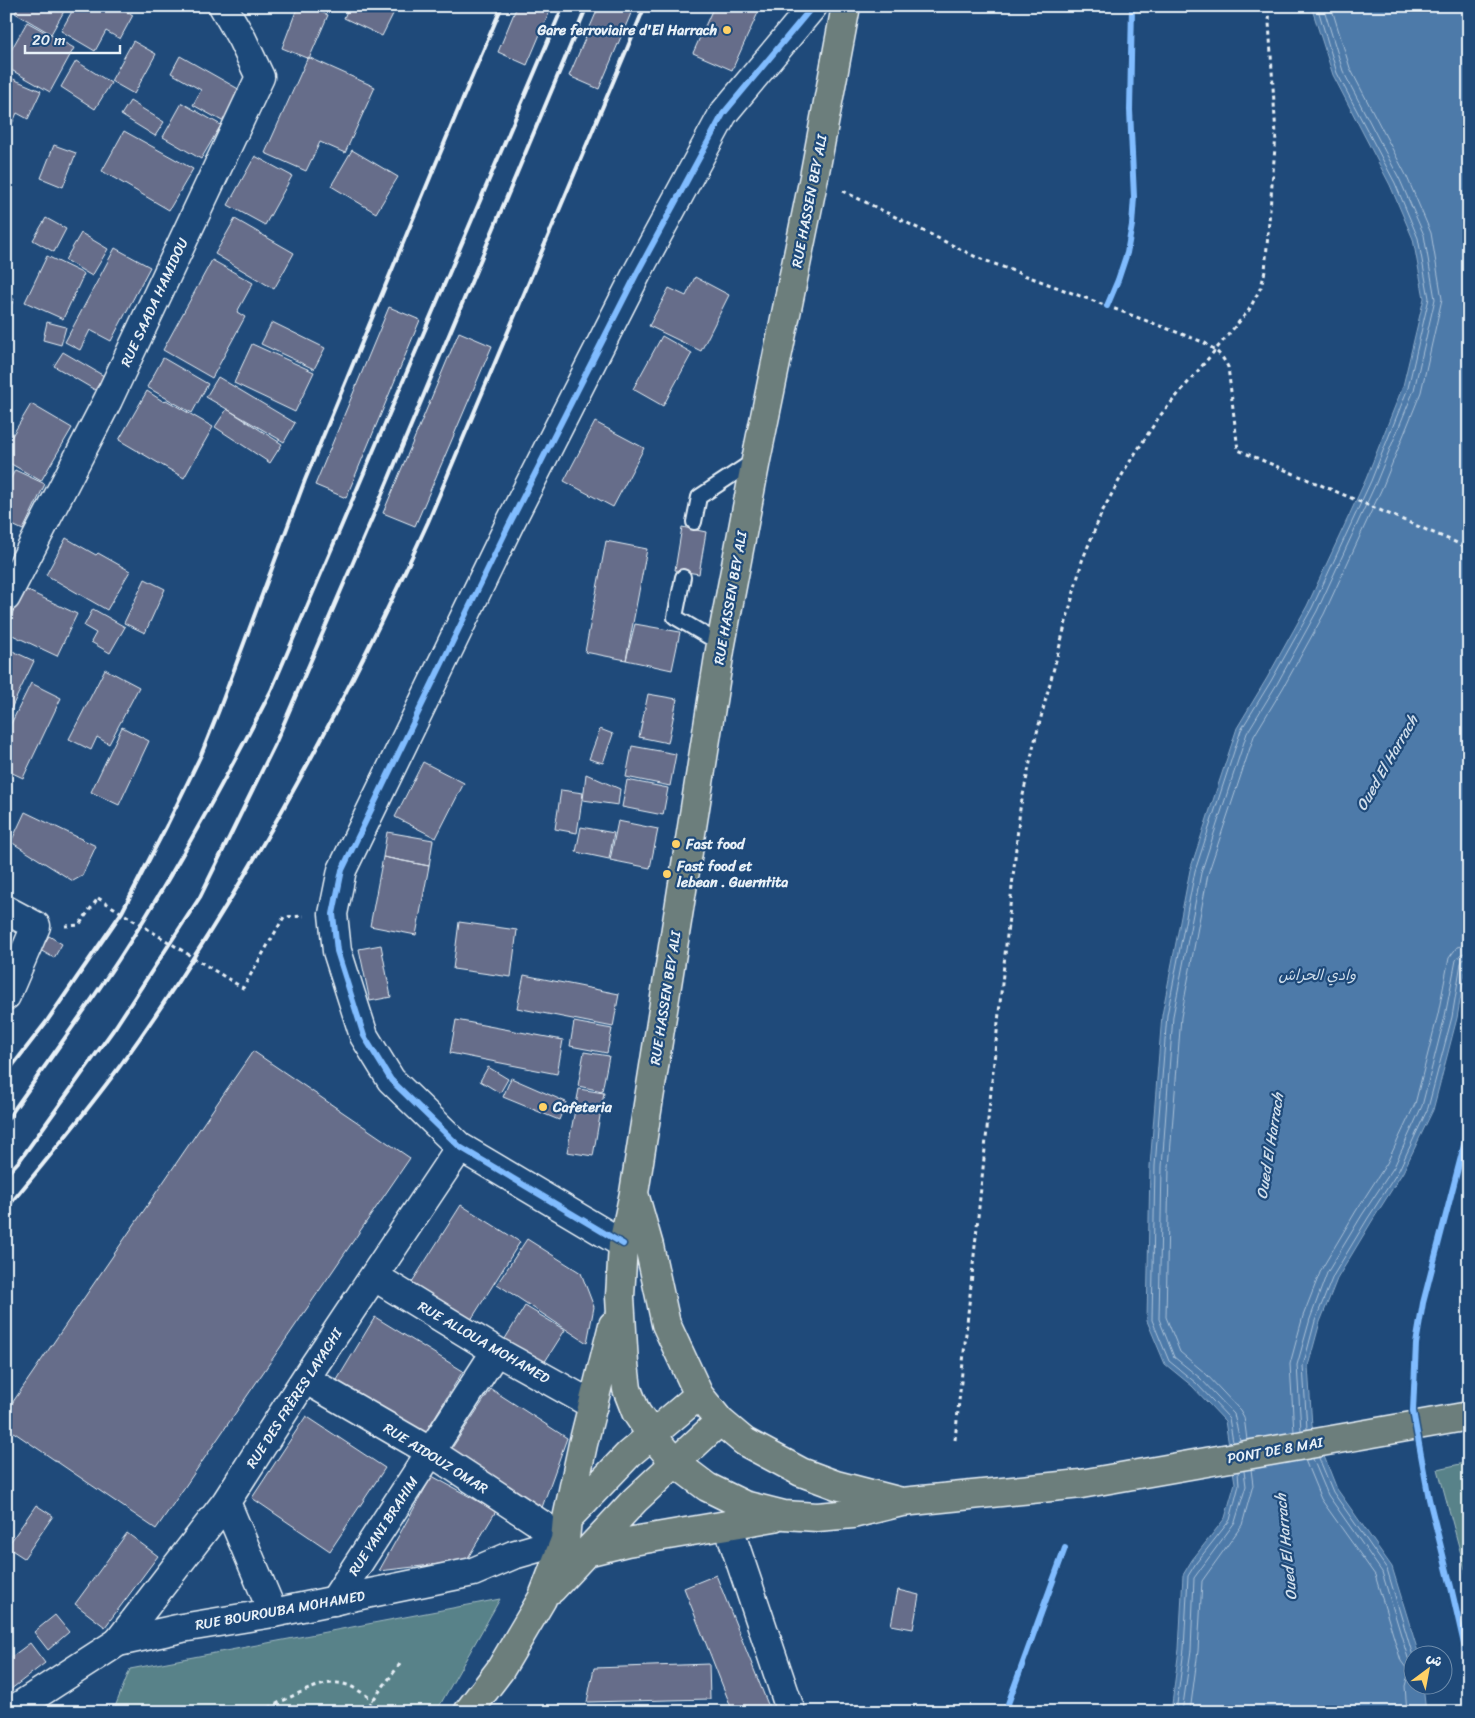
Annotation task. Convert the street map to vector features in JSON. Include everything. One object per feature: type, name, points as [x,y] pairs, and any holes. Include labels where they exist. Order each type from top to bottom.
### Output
[{"type":"main road","name":"RUE HASSEN BEY ALI","points":[[620,1297],[623,1244],[634,1193],[721,644],[846,6]]},
{"type":"main road","points":[[634,1193],[649,1246],[666,1324],[699,1395],[720,1421],[745,1442],[801,1472],[836,1485],[902,1502]]},
{"type":"main road","points":[[573,1537],[594,1405],[620,1297]]},
{"type":"main road","points":[[620,1297],[627,1389],[636,1412],[674,1462],[707,1487],[744,1505],[784,1515],[817,1517],[854,1514],[902,1502]]},
{"type":"main road","points":[[468,1712],[500,1670],[542,1599],[573,1537],[630,1454],[651,1434],[699,1395]]},
{"type":"main road","name":"PONT DE 8 MAI","points":[[902,1502],[1081,1484],[1469,1416]]},
{"type":"main road","points":[[573,1537],[635,1500],[720,1421]]},
{"type":"main road","points":[[573,1537],[628,1542],[784,1515]]},
{"type":"street","name":"RUE SAADA HAMIDOU","points":[[6,597],[108,400],[260,77],[242,39],[223,6]]},
{"type":"street","points":[[623,1244],[460,1147],[391,1080],[364,1036],[337,951],[333,914],[342,870],[509,525],[636,273],[723,114],[813,6]]},
{"type":"street","points":[[6,910],[36,926],[6,996]]},
{"type":"street","name":"RUE DES FRÈRES LAYACHI","points":[[118,1642],[226,1502],[305,1379],[375,1277],[460,1147]]},
{"type":"street","name":"RUE ALLOUA MOHAMED","points":[[375,1277],[496,1351],[594,1405]]},
{"type":"street","name":"RUE YANI BRAHIM","points":[[334,1601],[496,1351]]},
{"type":"street","name":"RUE AIDOUZ OMAR","points":[[305,1379],[573,1537]]},
{"type":"street","points":[[226,1502],[273,1613]]},
{"type":"street","points":[[728,1525],[792,1712]]},
{"type":"street","name":"RUE BOUROUBA MOHAMED","points":[[10,1712],[118,1642],[182,1628],[334,1601],[473,1572],[513,1555],[573,1537]]},
{"type":"lane","points":[[694,522],[699,497],[756,460]]},
{"type":"lane","points":[[683,577],[674,618],[721,644]]},
{"type":"path","points":[[955,1440],[1020,809],[1034,744],[1082,561],[1102,512],[1127,466],[1159,417],[1249,310],[1261,287],[1265,271],[1276,135],[1269,22],[1270,6]]},
{"type":"path","points":[[814,177],[976,257],[1191,337],[1215,349],[1223,357],[1228,367],[1238,450],[1469,548]]},
{"type":"path","points":[[1107,306],[1111,297]]},
{"type":"path","points":[[79,925],[98,898],[243,988],[284,918]]},
{"type":"path","points":[[364,1712],[400,1664]]},
{"type":"path","points":[[262,1712],[328,1683],[339,1683],[349,1686],[373,1700]]},
{"type":"green space","points":[[1469,1462],[1469,1584],[1438,1469]]},
{"type":"green space","points":[[500,1599],[436,1712],[113,1712],[130,1669]]},
{"type":"water","name":"وادي الحراش","points":[[1311,6],[1469,6],[1469,950],[1457,1018],[1433,1110],[1403,1172],[1337,1279],[1320,1322],[1308,1366],[1312,1426],[1337,1489],[1392,1567],[1416,1646],[1402,1646],[1402,1696],[1424,1696],[1426,1712],[1171,1712],[1179,1649],[1183,1575],[1192,1560],[1225,1518],[1235,1483],[1225,1421],[1192,1386],[1165,1364],[1147,1321],[1150,1166],[1162,1015],[1190,870],[1237,728],[1307,606],[1366,479],[1403,386],[1424,298],[1413,239],[1390,185],[1333,75]]},
{"type":"building","points":[[19,6],[67,6],[51,34],[15,13]]},
{"type":"building","points":[[75,6],[117,6],[133,15],[120,39],[106,31],[95,51],[61,31]]},
{"type":"building","points":[[298,6],[307,6],[328,15],[309,59],[282,48]]},
{"type":"building","points":[[349,6],[397,6],[382,36],[344,18]]},
{"type":"building","points":[[517,6],[552,6],[527,65],[498,52]]},
{"type":"building","points":[[599,6],[634,6],[599,89],[569,76]]},
{"type":"building","name":"Gare ferroviaire d'El Harrach","points":[[714,6],[761,6],[732,70],[693,53]]},
{"type":"building","points":[[27,22],[74,48],[50,92],[6,67],[6,59]]},
{"type":"building","points":[[133,41],[156,54],[134,94],[111,81]]},
{"type":"building","points":[[180,56],[242,91],[224,122],[193,105],[201,90],[171,73]]},
{"type":"building","points":[[308,57],[375,87],[345,153],[320,142],[306,171],[265,153]]},
{"type":"building","points":[[76,61],[111,83],[95,109],[61,87]]},
{"type":"building","points":[[6,76],[41,91],[28,119],[17,113],[6,137]]},
{"type":"building","points":[[130,101],[164,122],[155,136],[121,115]]},
{"type":"building","points":[[182,103],[221,125],[201,159],[163,137]]},
{"type":"building","points":[[124,131],[193,169],[169,210],[102,171]]},
{"type":"building","points":[[54,145],[76,153],[63,187],[41,178]]},
{"type":"building","points":[[352,150],[398,177],[376,213],[331,186]]},
{"type":"building","points":[[255,156],[292,176],[265,225],[228,205]]},
{"type":"building","points":[[46,218],[66,229],[54,252],[33,240]]},
{"type":"building","points":[[235,219],[294,253],[274,289],[215,254]]},
{"type":"building","points":[[81,233],[108,249],[92,276],[65,260]]},
{"type":"building","points":[[115,248],[150,267],[111,341],[90,330],[80,350],[65,342]]},
{"type":"building","points":[[47,256],[84,274],[63,319],[25,302]]},
{"type":"building","points":[[212,260],[253,283],[237,312],[245,317],[212,378],[163,350]]},
{"type":"building","points":[[695,277],[729,295],[701,351],[649,326],[669,288],[686,296]]},
{"type":"building","points":[[6,296],[14,299],[6,317]]},
{"type":"building","points":[[389,307],[420,320],[346,498],[315,485]]},
{"type":"building","points":[[47,322],[66,327],[61,345],[43,340]]},
{"type":"building","points":[[272,322],[325,348],[314,369],[261,344]]},
{"type":"building","points":[[459,332],[492,346],[415,526],[383,513]]},
{"type":"building","points":[[662,336],[692,353],[663,406],[633,389]]},
{"type":"building","points":[[252,344],[314,372],[295,412],[234,383]]},
{"type":"building","points":[[63,352],[104,376],[95,390],[54,366]]},
{"type":"building","points":[[163,358],[208,384],[192,413],[147,387]]},
{"type":"building","points":[[218,377],[295,423],[284,442],[206,397]]},
{"type":"building","points":[[147,391],[164,402],[166,400],[213,427],[184,478],[119,440]]},
{"type":"building","points":[[31,404],[72,428],[41,481],[6,461],[6,446]]},
{"type":"building","points":[[227,409],[282,444],[270,463],[215,427]]},
{"type":"building","points":[[595,422],[644,448],[613,507],[564,481]]},
{"type":"building","points":[[15,470],[45,484],[23,530],[6,522],[6,488]]},
{"type":"building","points":[[682,527],[706,532],[699,574],[675,570]]},
{"type":"building","points":[[66,538],[130,571],[107,610],[46,575]]},
{"type":"building","points":[[606,541],[647,549],[626,660],[585,652]]},
{"type":"building","points":[[145,579],[165,589],[145,633],[124,623]]},
{"type":"building","points":[[24,589],[77,614],[57,656],[6,632],[6,626]]},
{"type":"building","points":[[93,609],[125,627],[110,653],[91,642],[96,633],[84,626]]},
{"type":"building","points":[[635,624],[680,632],[672,670],[626,660]]},
{"type":"building","points":[[6,648],[34,661],[6,719]]},
{"type":"building","points":[[105,669],[139,687],[109,744],[97,737],[91,750],[69,739]]},
{"type":"building","points":[[31,683],[61,698],[23,778],[6,770],[6,734]]},
{"type":"building","points":[[648,694],[677,699],[668,743],[639,737]]},
{"type":"building","points":[[122,727],[149,741],[119,805],[91,792]]},
{"type":"building","points":[[600,729],[613,734],[603,763],[589,759]]},
{"type":"building","points":[[632,746],[676,754],[670,786],[626,777]]},
{"type":"building","points":[[423,762],[464,783],[436,838],[395,817]]},
{"type":"building","points":[[586,774],[620,789],[618,805],[583,800]]},
{"type":"building","points":[[627,780],[668,788],[663,815],[622,807]]},
{"type":"building","points":[[561,790],[583,793],[577,833],[555,829]]},
{"type":"building","points":[[25,812],[96,846],[82,876],[73,881],[11,842]]},
{"type":"building","points":[[618,821],[658,829],[650,868],[610,860]]},
{"type":"building","points":[[581,827],[614,833],[609,859],[576,852]]},
{"type":"building","points":[[387,832],[433,840],[429,866],[383,857]]},
{"type":"building","points":[[383,857],[429,866],[416,935],[370,926]]},
{"type":"building","points":[[459,922],[517,930],[511,977],[453,969]]},
{"type":"building","points":[[49,936],[62,944],[54,958],[40,950]]},
{"type":"building","points":[[381,945],[391,997],[370,1001],[359,949]]},
{"type":"building","points":[[524,975],[619,994],[613,1027],[517,1008]]},
{"type":"building","points":[[456,1020],[563,1040],[557,1074],[450,1053]]},
{"type":"building","points":[[574,1022],[612,1029],[607,1053],[570,1046]]},
{"type":"building","points":[[253,1051],[410,1158],[156,1529],[6,1427],[6,1412]]},
{"type":"building","points":[[584,1052],[609,1056],[602,1091],[578,1086]]},
{"type":"building","points":[[488,1067],[508,1079],[500,1093],[480,1081]]},
{"type":"building","points":[[511,1078],[566,1102],[559,1120],[503,1097]]},
{"type":"building","points":[[579,1089],[604,1093],[593,1156],[567,1152]]},
{"type":"building","points":[[461,1205],[520,1242],[464,1331],[405,1293]]},
{"type":"building","points":[[527,1239],[581,1273],[594,1307],[587,1343],[497,1284]]},
{"type":"building","points":[[525,1306],[565,1330],[539,1371],[500,1347]]},
{"type":"building","points":[[375,1317],[463,1371],[419,1443],[331,1390]]},
{"type":"building","points":[[491,1389],[567,1438],[540,1513],[448,1454]]},
{"type":"building","points":[[306,1416],[385,1468],[330,1551],[252,1498]]},
{"type":"building","points":[[432,1476],[496,1511],[466,1561],[379,1571]]},
{"type":"building","points":[[36,1505],[53,1516],[24,1558],[7,1547]]},
{"type":"building","points":[[127,1533],[158,1556],[105,1627],[75,1604]]},
{"type":"building","points":[[716,1575],[771,1712],[733,1712],[684,1588]]},
{"type":"building","points":[[898,1590],[919,1595],[913,1629],[891,1625]]},
{"type":"building","points":[[55,1615],[69,1632],[48,1650],[34,1632]]},
{"type":"building","points":[[30,1643],[45,1663],[6,1693],[6,1661]]},
{"type":"building","points":[[709,1664],[710,1699],[587,1702],[594,1668]]},
{"type":"railway","points":[[6,1074],[47,1021],[122,912],[201,755],[305,480],[502,6]]},
{"type":"railway","points":[[6,1121],[92,1000],[140,927],[198,827],[271,691],[563,6]]},
{"type":"railway","points":[[6,1175],[20,1160],[116,1026],[200,897],[275,744],[587,6]]},
{"type":"railway","points":[[6,1209],[120,1066],[165,1002],[208,936],[248,869],[288,801],[325,732],[361,663],[428,522],[645,6]]},
{"type":"cycle path","points":[[623,1244],[460,1147],[391,1080],[364,1036],[337,951],[333,914],[342,870],[509,525],[637,273],[723,114],[813,6]]},
{"type":"cycle path","points":[[1107,306],[1127,253],[1132,225],[1134,197],[1130,110],[1132,6]]},
{"type":"cycle path","points":[[1469,1126],[1423,1303],[1416,1344],[1413,1411],[1429,1499],[1469,1666]]},
{"type":"cycle path","points":[[1005,1712],[1065,1548]]},
{"type":"place","name":"Gare ferroviaire d'El Harrach","points":[[727,30]]},
{"type":"place","name":"Fast food","points":[[676,844]]},
{"type":"place","name":"Fast food et lebean . Guerntita","points":[[667,874]]},
{"type":"place","name":"Cafeteria","points":[[543,1107]]},
{"type":"water label","name":"Oued El Harrach","points":[[1387,763]]},
{"type":"water label","name":"Oued El Harrach","points":[[1270,1146]]},
{"type":"water label","name":"Oued El Harrach","points":[[1286,1547]]}]
